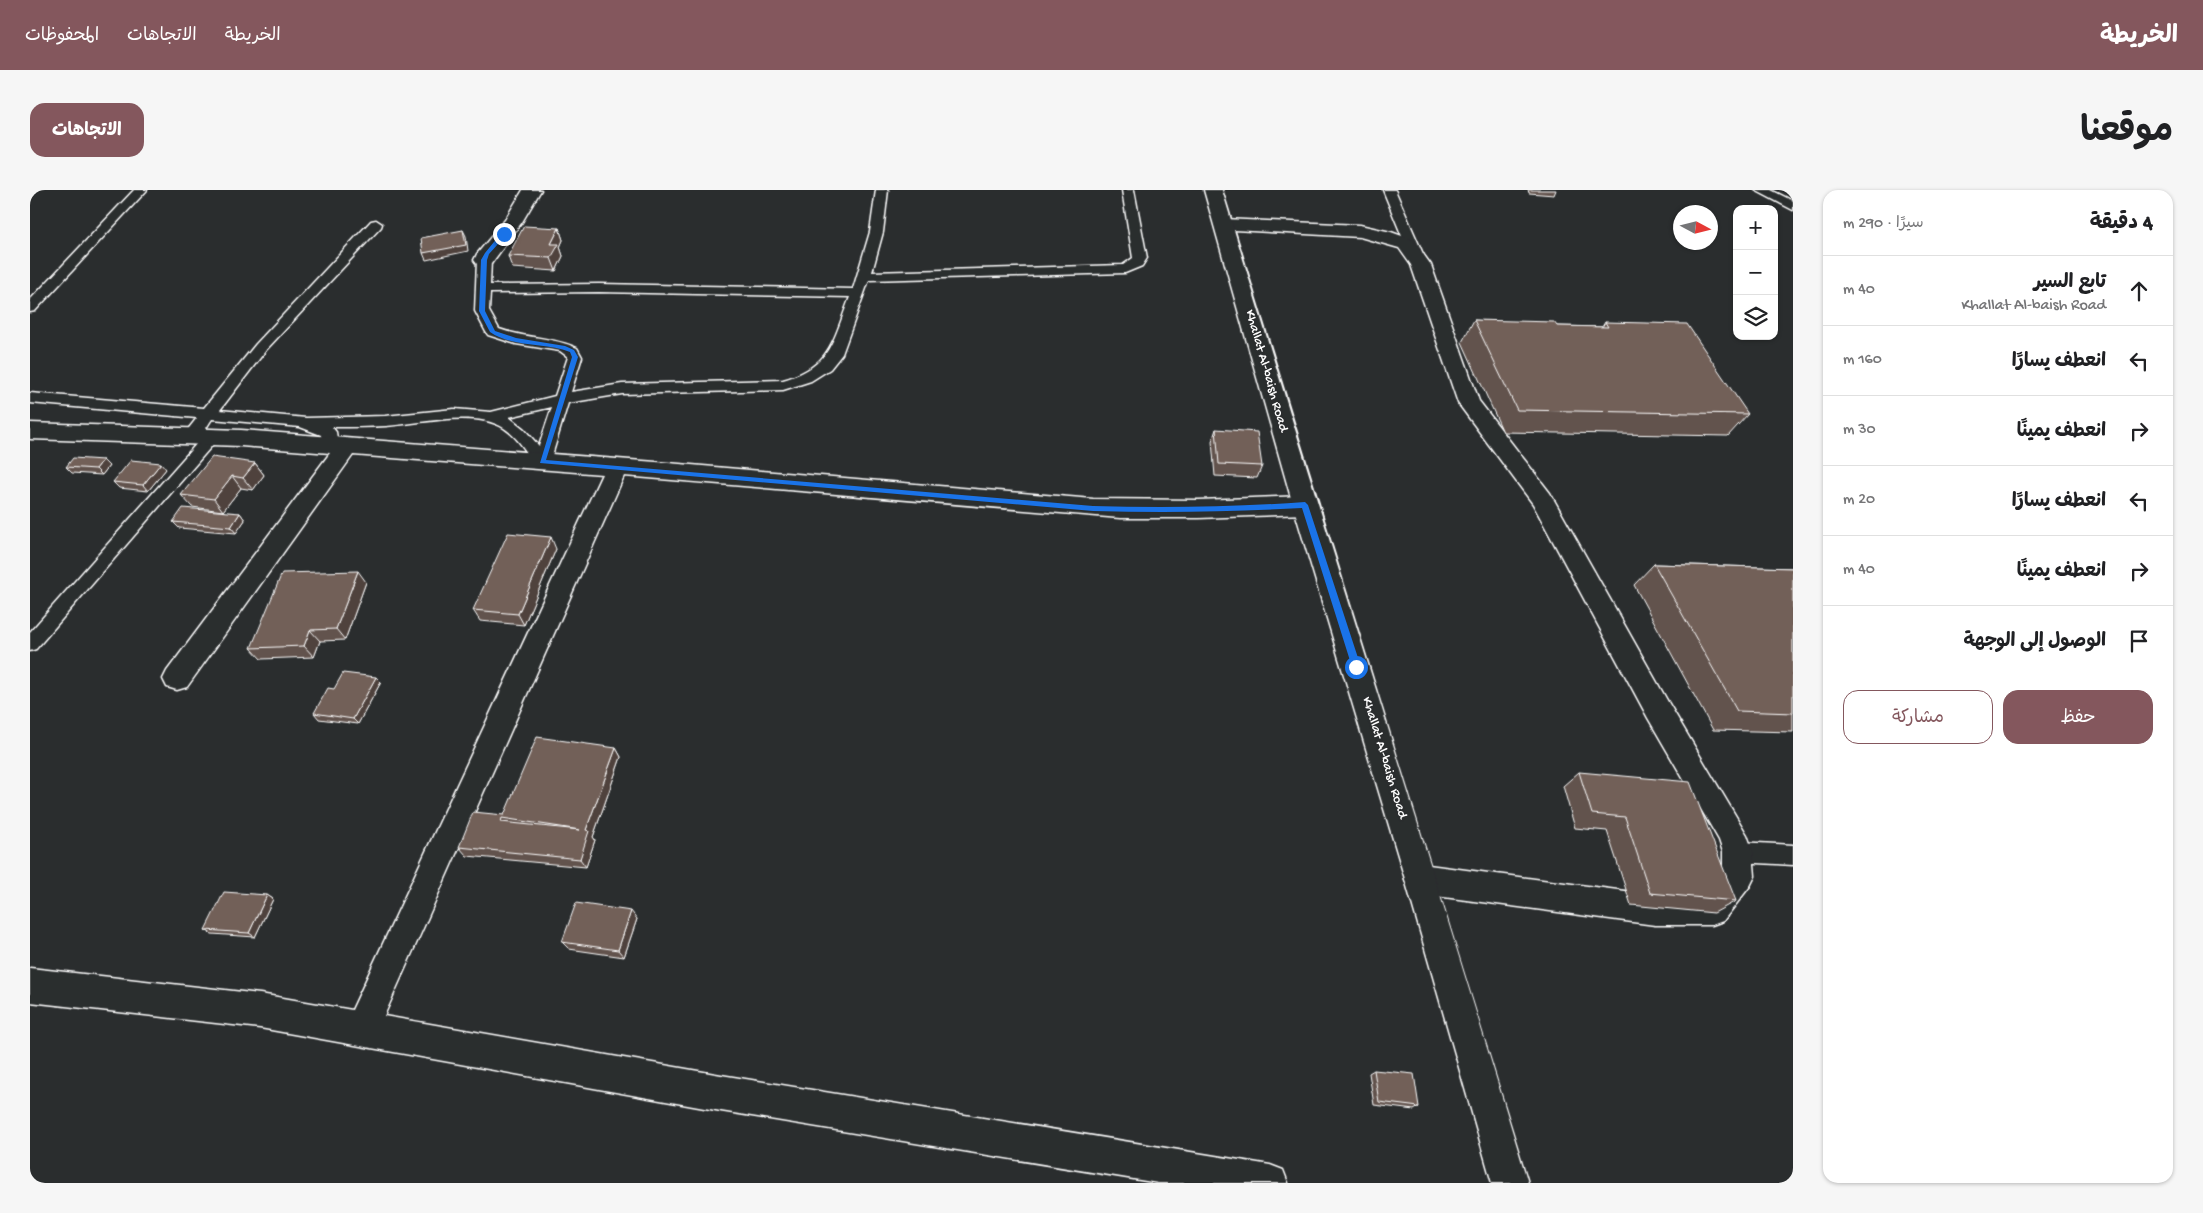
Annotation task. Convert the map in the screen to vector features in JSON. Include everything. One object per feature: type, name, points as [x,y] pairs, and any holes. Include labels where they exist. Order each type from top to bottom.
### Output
[{"type":"street","points":[[484,260],[513,222],[532,190]]},
{"type":"street","name":"Khallat Al-baish Road","points":[[1213,190],[1305,505],[1421,879],[1510,1183]]},
{"type":"street","points":[[1224,225],[1360,231],[1384,236],[1406,244],[1421,265],[1469,403],[1542,500],[1658,710],[1732,835],[1738,852],[1739,876],[1712,910],[1654,910],[1421,879]]},
{"type":"street","points":[[30,431],[200,437],[338,446],[1093,508],[1156,510],[1235,509],[1305,505]]},
{"type":"street","points":[[177,679],[338,446]]},
{"type":"street","points":[[361,1029],[616,468]]},
{"type":"street","points":[[30,985],[260,1011],[712,1091],[1270,1183]]},
{"type":"lane","points":[[30,308],[141,190]]},
{"type":"lane","points":[[490,417],[562,399],[622,389],[783,385],[806,379],[827,366],[835,354],[864,276],[876,232],[882,190]]},
{"type":"lane","points":[[864,276],[1125,269],[1137,263],[1140,258],[1128,190]]},
{"type":"lane","points":[[1389,190],[1421,265]]},
{"type":"lane","points":[[1761,190],[1793,206]]},
{"type":"lane","points":[[30,644],[200,437],[208,414],[261,347],[376,224]]},
{"type":"lane","points":[[484,260],[482,311],[493,332],[516,340],[563,347],[572,351],[575,357],[542,462]]},
{"type":"lane","points":[[483,289],[590,288],[858,293]]},
{"type":"lane","points":[[30,398],[300,422],[396,420],[452,414],[490,417],[509,424],[527,441],[542,462]]},
{"type":"lane","points":[[300,422],[318,426],[328,432],[338,446]]},
{"type":"lane","points":[[1738,852],[1793,855]]},
{"type":"building","points":[[524,226],[559,228],[551,244],[559,244],[551,258],[508,256]]},
{"type":"building","points":[[463,230],[466,245],[423,253],[421,238]]},
{"type":"building","points":[[1474,320],[1554,322],[1557,326],[1608,327],[1605,322],[1687,324],[1748,414],[1517,410]]},
{"type":"building","points":[[1216,429],[1257,432],[1262,466],[1219,464]]},
{"type":"building","points":[[212,457],[255,463],[243,478],[232,476],[214,499],[181,495]]},
{"type":"building","points":[[73,458],[103,460],[96,469],[66,467]]},
{"type":"building","points":[[131,460],[161,463],[143,485],[113,482]]},
{"type":"building","points":[[183,508],[240,513],[231,527],[173,522]]},
{"type":"building","points":[[508,533],[551,537],[518,614],[473,610]]},
{"type":"building","points":[[1654,564],[1793,568],[1793,713],[1737,711]]},
{"type":"building","points":[[358,571],[336,629],[310,630],[304,646],[251,648],[282,573]]},
{"type":"building","points":[[343,673],[376,677],[353,719],[314,713],[328,688],[334,689]]},
{"type":"building","points":[[537,737],[616,748],[586,830],[589,831],[580,859],[459,847],[473,812],[504,815]],"holes":[[[502,818],[580,830],[501,822]]]},
{"type":"building","points":[[1579,772],[1690,782],[1736,901],[1650,893],[1625,817],[1592,814]]},
{"type":"building","points":[[224,892],[267,895],[249,933],[205,930]]},
{"type":"building","points":[[576,903],[631,911],[618,950],[562,942]]},
{"type":"building","points":[[1374,1070],[1414,1074],[1419,1107],[1379,1102]]},
{"type":"route","points":[[504,234],[484,260],[482,311],[487,323],[493,332],[516,340],[563,347],[572,351],[575,357],[542,462],[656,470],[1093,508],[1156,510],[1235,509],[1305,505],[1356,667]]}]
